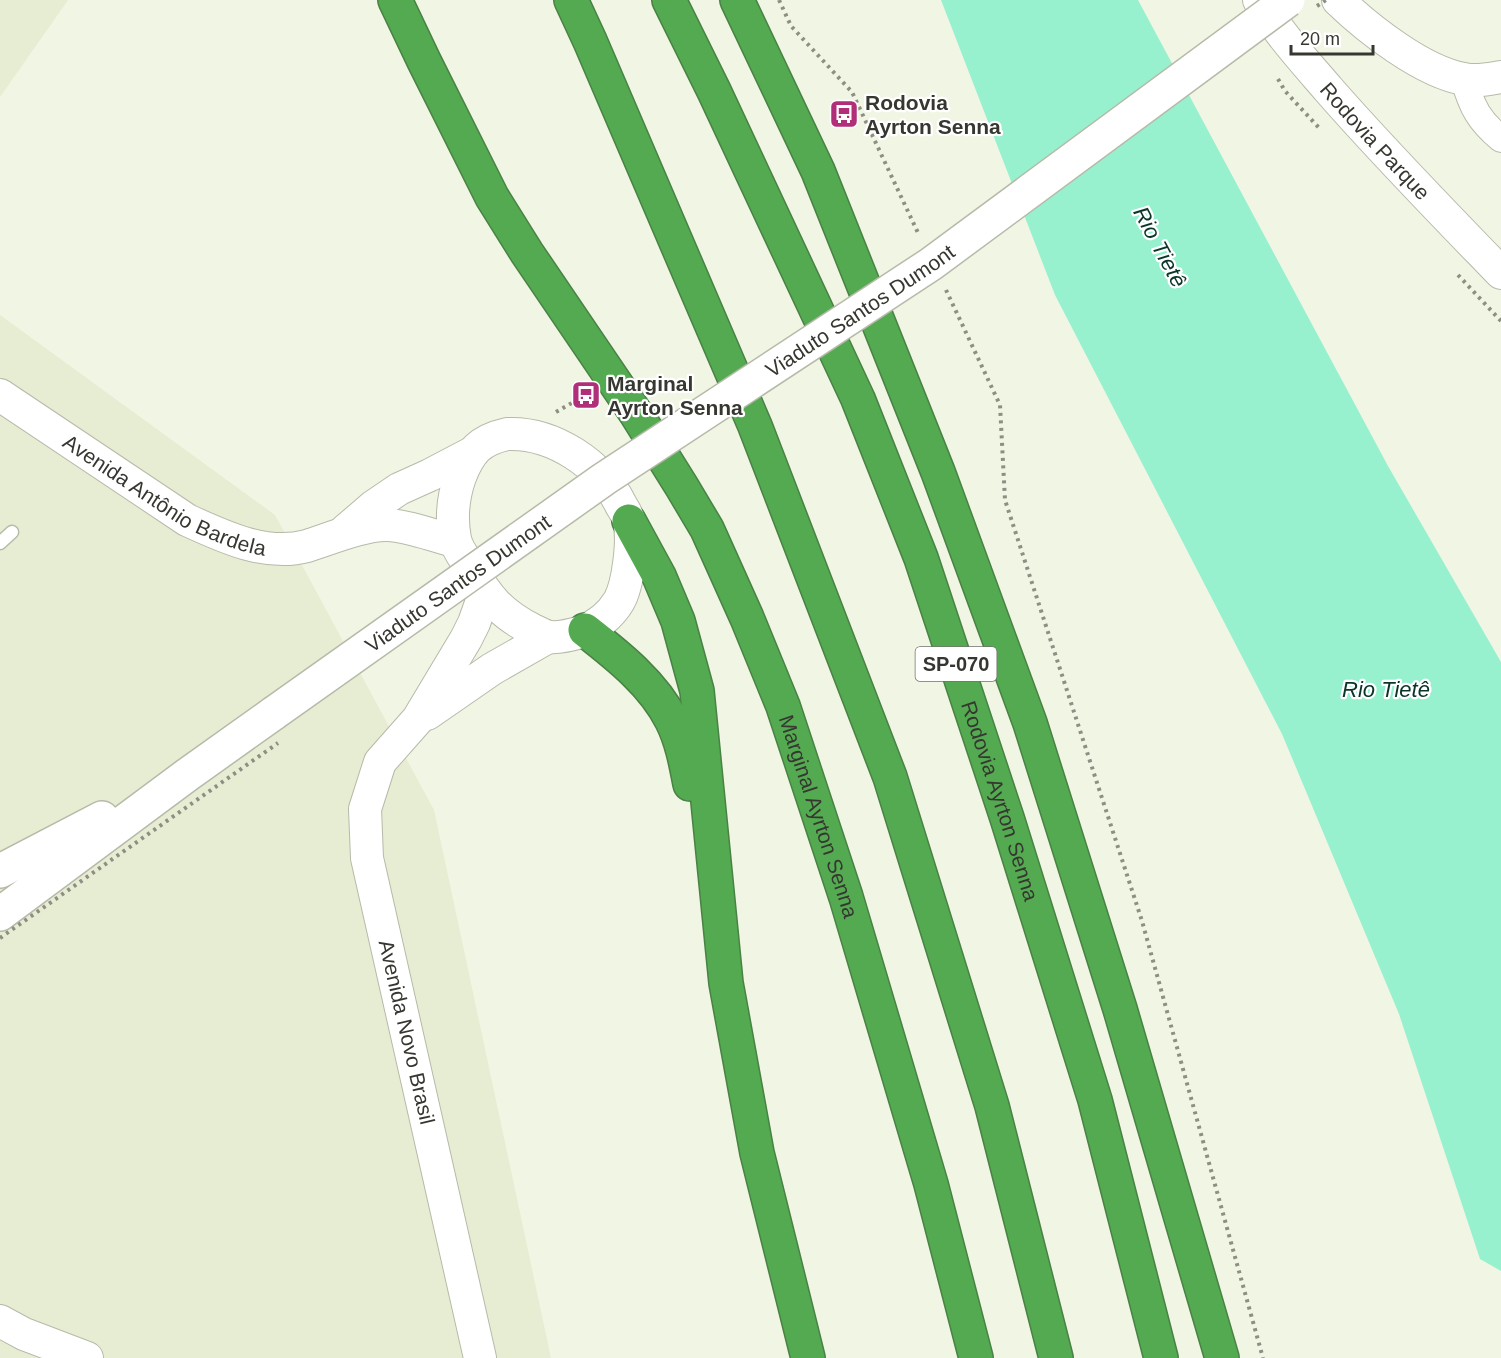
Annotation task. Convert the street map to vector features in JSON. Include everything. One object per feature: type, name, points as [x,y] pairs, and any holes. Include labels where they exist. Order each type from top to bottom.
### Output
[{"type":"highway","name":"Marginal Ayrton Senna","points":[[395,0],[492,197],[527,253],[637,415],[682,487],[706,529],[742,608],[783,706],[846,897],[931,1184],[976,1358]]},
{"type":"highway","points":[[571,0],[756,426],[890,777],[992,1106],[1056,1358]]},
{"type":"highway","name":"Rodovia Ayrton Senna","points":[[669,0],[858,399],[921,558],[1007,818],[1095,1100],[1161,1358]]},
{"type":"highway","name":"SP-070","points":[[737,0],[823,182],[938,472],[1030,723],[1120,1009],[1222,1358]]},
{"type":"highway","points":[[629,520],[659,576],[678,621],[697,691],[726,983],[757,1153],[808,1358]]},
{"type":"highway","points":[[585,630],[623,662],[660,700],[673,722],[683,749],[691,790],[706,958],[716,1034],[787,1358]]},
{"type":"main road","name":"Viaduto Santos Dumont","points":[[0,914],[187,775],[604,479],[931,264],[1288,0]]},
{"type":"main road","name":"Viaduto Santos Dumont","points":[[0,871],[187,775]]},
{"type":"street","name":"Rodovia Parque","points":[[1259,0],[1301,57],[1368,135],[1501,273]]},
{"type":"street","points":[[1338,0],[1396,47],[1442,73],[1464,80],[1480,81],[1501,77]]},
{"type":"street","points":[[1464,80],[1477,115],[1501,139]]},
{"type":"street","name":"Avenida Antônio Bardela","points":[[0,395],[187,520],[218,535],[252,546],[281,548],[304,546],[342,534],[386,525],[404,527],[455,541]]},
{"type":"street","points":[[507,434],[519,434],[554,443],[583,460],[600,474],[618,498],[629,520],[629,560],[626,580],[620,600],[611,614],[585,630],[567,636],[548,637],[512,618],[494,604],[485,592],[455,541],[452,508],[458,482],[470,454],[485,441],[507,434]]},
{"type":"street","name":"Avenida Antônio Bardela","points":[[342,534],[374,506],[399,489],[470,454]]},
{"type":"street","name":"Avenida Novo Brasil","points":[[480,1358],[367,858],[365,809],[380,762],[418,719],[466,639],[485,592]]},
{"type":"street","name":"Avenida Novo Brasil","points":[[418,719],[492,669],[548,637]]},
{"type":"street","points":[[0,1321],[24,1334],[87,1358]]},
{"type":"lane","points":[[0,543],[12,532]]},
{"type":"path","points":[[780,0],[791,26],[852,92],[924,243]]},
{"type":"path","points":[[944,287],[1000,405],[1005,500],[1142,921],[1263,1358]]},
{"type":"shaded area","points":[[0,0],[68,0],[0,97]]},
{"type":"shaded area","points":[[0,315],[275,515],[434,810],[551,1358],[0,1358]]},
{"type":"water","name":"Rio Tietê","points":[[941,0],[1138,0],[1388,466],[1501,662],[1501,1271],[1480,1259],[1399,1014],[1282,734],[1055,295]]},
{"type":"place","name":"Rodovia Ayrton Senna","points":[[844,114]]},
{"type":"place","name":"Marginal Ayrton Senna","points":[[586,395]]}]
